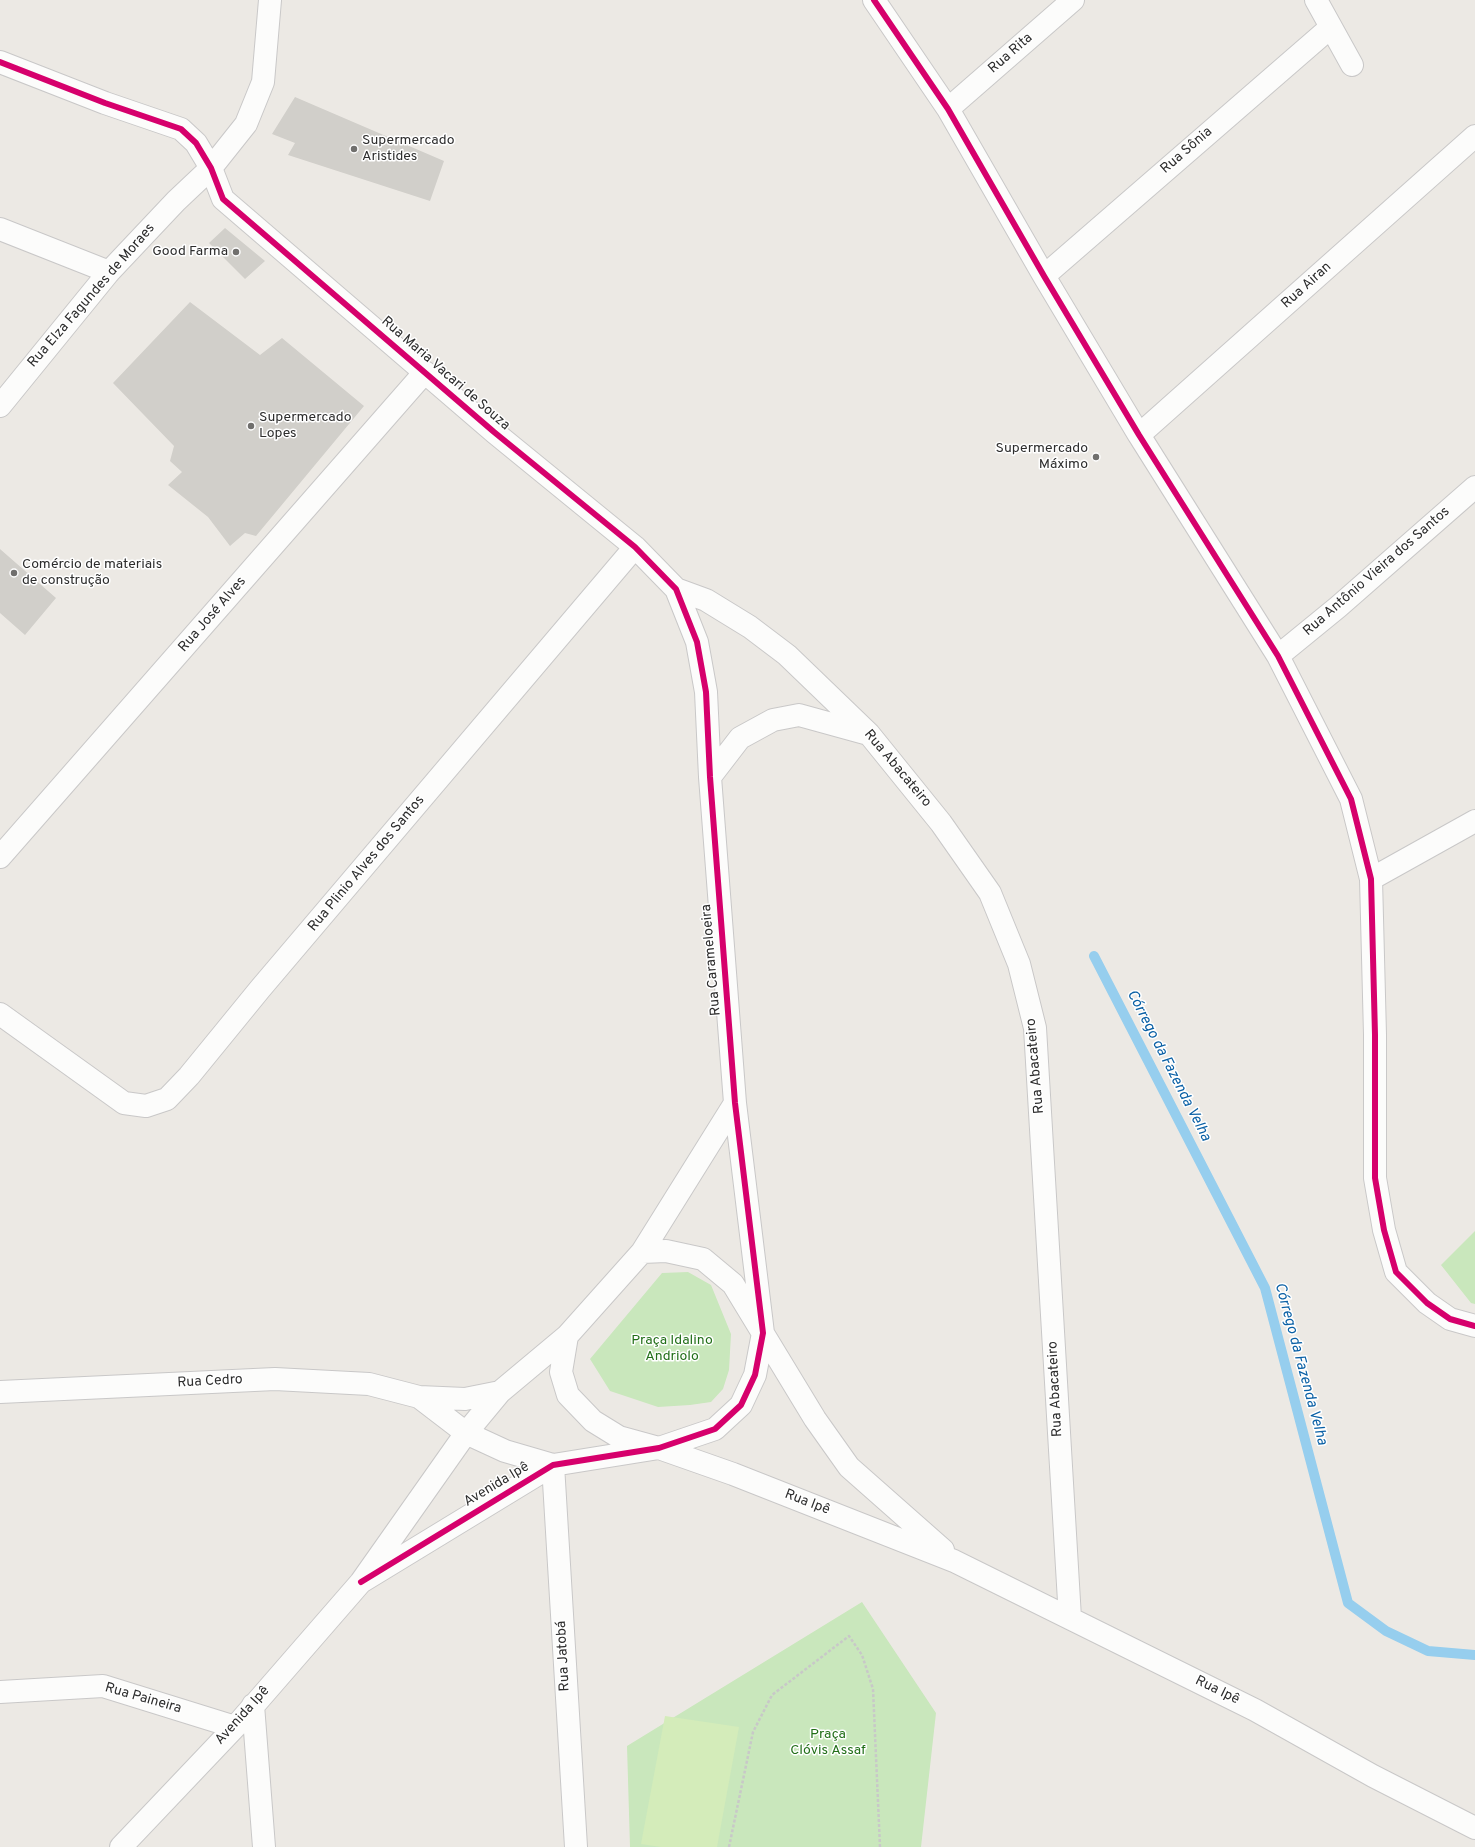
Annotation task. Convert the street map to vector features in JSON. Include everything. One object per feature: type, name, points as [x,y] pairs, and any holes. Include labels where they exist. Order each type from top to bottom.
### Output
[{"type":"street","name":"Rua Elza Fagundes de Moraes","points":[[0,406],[109,272],[176,201],[211,168],[246,124],[263,82],[270,0]]},
{"type":"street","points":[[874,0],[948,109],[1044,276],[1140,436],[1278,656],[1351,799],[1371,879],[1375,1035],[1375,1178],[1384,1230],[1396,1272],[1427,1303],[1450,1319],[1475,1326]]},
{"type":"street","name":"Rua Rita","points":[[948,109],[1073,0]]},
{"type":"street","points":[[1316,0],[1352,65]]},
{"type":"street","name":"Rua Sônia","points":[[1044,276],[1331,27]]},
{"type":"street","name":"Rua Maria Vacari de Souza","points":[[0,62],[105,103],[181,129],[196,142],[211,168],[224,199],[494,432],[635,548],[676,589]]},
{"type":"street","name":"Rua Airan","points":[[1140,436],[1475,136]]},
{"type":"street","points":[[0,229],[109,272]]},
{"type":"street","name":"Rua José Alves","points":[[0,857],[425,372]]},
{"type":"street","name":"Rua Antônio Vieira dos Santos","points":[[1278,656],[1338,607],[1475,487]]},
{"type":"street","name":"Rua Plinio Alves dos Santos","points":[[3,1018],[124,1103],[146,1106],[167,1099],[189,1076],[635,548]]},
{"type":"street","name":"Rua Abacateiro","points":[[676,589],[706,600],[750,626],[787,654],[869,734],[941,823],[990,893],[1019,964],[1035,1028],[1070,1618]]},
{"type":"street","name":"Rua Carameloeira","points":[[676,589],[697,642],[706,692],[710,777],[735,1103],[763,1333]]},
{"type":"street","points":[[710,777],[740,738],[773,720],[799,715],[869,734]]},
{"type":"street","points":[[1371,879],[1475,821]]},
{"type":"street","points":[[642,1252],[666,1251],[703,1259],[733,1284],[763,1333],[755,1375],[742,1405],[715,1429],[659,1448],[619,1438],[593,1421],[568,1395],[561,1372],[567,1336],[642,1252],[735,1103]]},
{"type":"street","name":"Rua Ipê","points":[[763,1333],[815,1419],[849,1467],[954,1561]]},
{"type":"street","name":"Avenida Ipê","points":[[121,1847],[235,1727],[361,1582],[466,1433],[500,1392],[567,1336]]},
{"type":"street","name":"Rua Cedro","points":[[0,1392],[275,1379],[369,1384],[419,1397],[465,1399],[500,1392]]},
{"type":"street","name":"Rua Cedro","points":[[419,1397],[466,1433],[505,1452],[553,1465]]},
{"type":"street","name":"Rua Ipê","points":[[659,1448],[733,1474],[954,1561],[1255,1710],[1373,1776],[1475,1828]]},
{"type":"street","name":"Avenida Ipê","points":[[361,1582],[553,1465],[659,1448]]},
{"type":"street","name":"Rua Jatobá","points":[[553,1465],[576,1847]]},
{"type":"street","name":"Rua Paineira","points":[[0,1692],[103,1686],[235,1727]]},
{"type":"street","points":[[253,1705],[264,1847]]},
{"type":"path","points":[[729,1847],[753,1732],[772,1695],[849,1636],[862,1655],[873,1689],[880,1847]]},
{"type":"green space","points":[[1475,1231],[1475,1304],[1471,1303],[1441,1265]]},
{"type":"green space","name":"Praça Idalino Andriolo","points":[[688,1272],[711,1285],[731,1334],[729,1370],[723,1389],[711,1402],[658,1407],[610,1391],[590,1359],[662,1273]]},
{"type":"green space","name":"Praça Clóvis Assaf","points":[[862,1602],[936,1713],[921,1847],[630,1847],[627,1746]]},
{"type":"green space","points":[[665,1716],[739,1727],[717,1847],[661,1847],[641,1844]]},
{"type":"building","name":"Supermercado Aristides","points":[[295,97],[444,161],[430,201],[288,155],[295,143],[272,134]]},
{"type":"building","name":"Good Farma","points":[[225,228],[265,261],[245,279],[209,243]]},
{"type":"building","name":"Supermercado Lopes","points":[[190,302],[260,355],[282,338],[364,406],[256,536],[245,533],[230,546],[208,517],[168,485],[182,472],[170,461],[174,446],[113,383]]},
{"type":"building","name":"Comércio de materiais de construção","points":[[0,549],[56,598],[25,635],[0,613]]},
{"type":"waterway","name":"Córrego da Fazenda Velha","points":[[1094,956],[1265,1288],[1348,1603],[1386,1631],[1428,1651],[1475,1655]]},
{"type":"cycle path","points":[[874,0],[948,109],[1044,276],[1139,435],[1278,656],[1351,799],[1371,879],[1375,1035],[1375,1178],[1384,1230],[1396,1272],[1427,1303],[1450,1319],[1475,1326]]},
{"type":"cycle path","points":[[0,62],[105,103],[181,129],[196,143],[211,168],[223,199],[494,432],[635,547],[676,589],[697,642],[706,692],[710,777],[735,1103],[763,1333],[755,1375],[741,1405],[715,1429],[659,1448],[553,1465],[361,1582]]},
{"type":"place","name":"Supermercado Aristides","points":[[354,149]]},
{"type":"place","name":"Good Farma","points":[[236,252]]},
{"type":"place","name":"Supermercado Lopes","points":[[251,426]]},
{"type":"place","name":"Supermercado Máximo","points":[[1096,457]]},
{"type":"place","name":"Comércio de materiais de construção","points":[[14,573]]}]
